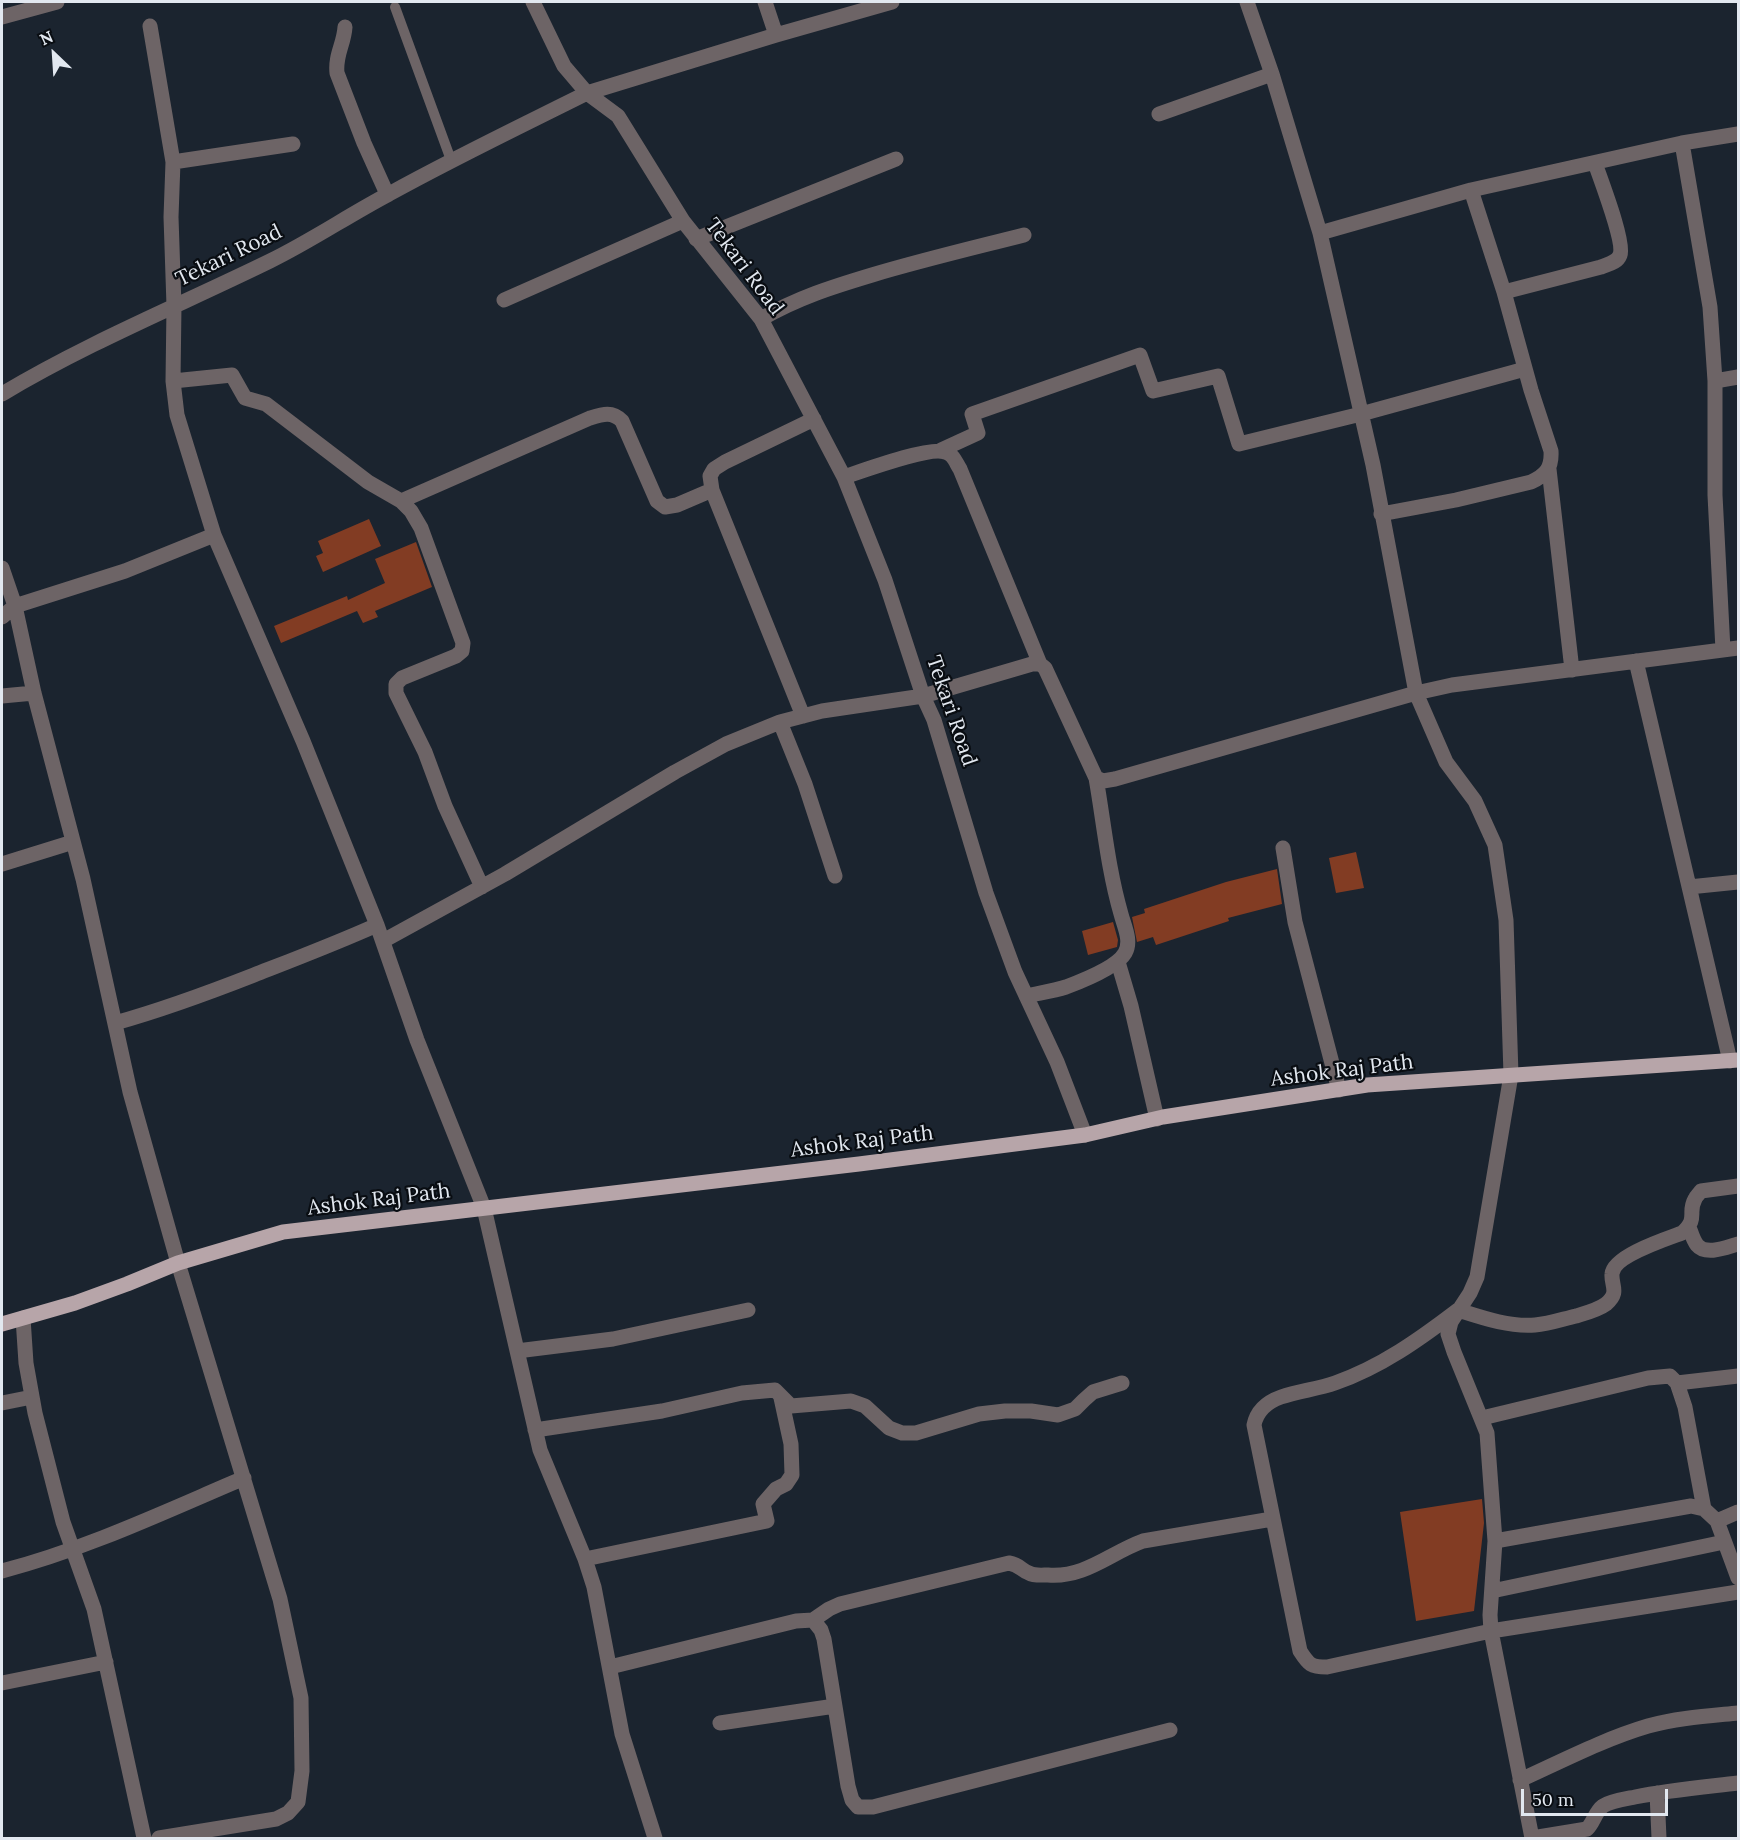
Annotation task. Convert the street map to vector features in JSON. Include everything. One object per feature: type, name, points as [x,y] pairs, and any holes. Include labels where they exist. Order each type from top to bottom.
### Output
[{"type":"main road","name":"Ashok Raj Path","points":[[2,1324],[75,1303],[178,1263],[283,1232],[1085,1135],[1158,1119],[1367,1085],[1734,1060]]},
{"type":"street","points":[[2,17],[57,2]]},
{"type":"street","points":[[532,2],[564,66],[587,93],[892,2]]},
{"type":"street","points":[[765,2],[776,35]]},
{"type":"street","points":[[1247,2],[1272,74],[1320,233],[1372,465],[1416,693],[1446,762],[1475,801],[1495,845],[1506,920],[1511,1075],[1477,1277],[1470,1293],[1451,1322],[1449,1334],[1487,1433],[1495,1541],[1491,1631],[1532,1838],[1587,1829],[1603,1806],[1657,1793],[1738,1783]]},
{"type":"street","points":[[150,26],[173,162],[171,217],[174,306],[173,381],[177,415],[214,535],[303,741],[377,925],[417,1040],[484,1208],[540,1450],[585,1559],[598,1608],[622,1734],[655,1839]]},
{"type":"street","points":[[345,27],[345,35],[336,62],[337,73],[387,194]]},
{"type":"street","points":[[1159,114],[1272,74]]},
{"type":"street","name":"Tekari Road","points":[[2,394],[38,372],[273,260],[387,194],[587,93],[618,116],[683,221],[761,319],[844,477],[885,580],[923,696],[934,720],[986,893],[1015,972],[1057,1062],[1085,1135]]},
{"type":"street","points":[[1320,233],[1471,190],[1682,143],[1738,134]]},
{"type":"street","points":[[1096,778],[1103,781],[1115,779],[1416,693],[1452,685],[1731,649],[1715,495],[1715,381],[1710,307],[1682,143]]},
{"type":"street","points":[[173,162],[293,144]]},
{"type":"street","points":[[696,238],[896,159]]},
{"type":"street","points":[[1504,292],[1600,267],[1614,262],[1620,256],[1622,246],[1595,163]]},
{"type":"street","points":[[1381,514],[1456,500],[1531,482],[1549,469],[1552,461],[1504,292],[1471,190]]},
{"type":"street","points":[[504,300],[683,221]]},
{"type":"street","points":[[761,319],[786,304],[826,289],[915,262],[1024,236]]},
{"type":"street","points":[[844,477],[887,463],[941,450],[978,433],[972,414],[1140,355],[1153,391],[1218,376],[1239,444],[1361,414],[1525,369]]},
{"type":"street","points":[[173,381],[232,375],[245,398],[266,404],[368,482],[401,501],[411,511],[421,528],[463,643],[462,651],[456,656],[402,678],[396,684],[396,693],[425,752],[445,806],[482,887]]},
{"type":"street","points":[[1715,381],[1738,377]]},
{"type":"street","points":[[401,501],[590,418],[609,414],[616,415],[622,421],[657,501],[665,507],[677,505],[712,490]]},
{"type":"street","points":[[803,716],[712,490],[710,476],[714,469],[814,418]]},
{"type":"street","points":[[941,450],[951,454],[960,469],[1040,664],[1050,677],[1096,778],[1107,858],[1128,944],[1118,962],[1065,987],[1026,996]]},
{"type":"street","points":[[1549,469],[1572,670]]},
{"type":"street","points":[[2,617],[15,606],[125,571],[214,535]]},
{"type":"street","points":[[2,568],[15,606],[34,693],[83,879],[130,1092],[178,1263],[280,1599],[301,1698],[302,1771],[298,1802],[288,1813],[276,1819],[159,1839]]},
{"type":"street","points":[[1636,662],[1689,887],[1734,1060]]},
{"type":"street","points":[[383,940],[482,887],[726,744],[780,722],[822,711],[923,696],[1032,664],[1040,664]]},
{"type":"street","points":[[2,696],[34,693]]},
{"type":"street","points":[[780,722],[805,784],[835,876]]},
{"type":"street","points":[[2,864],[73,842]]},
{"type":"street","points":[[1283,848],[1295,922],[1339,1090]]},
{"type":"street","points":[[1689,887],[1738,882]]},
{"type":"street","points":[[115,1023],[205,994],[331,946],[377,925]]},
{"type":"street","points":[[1118,962],[1158,1119]]},
{"type":"street","points":[[1458,1310],[1500,1323],[1533,1325],[1598,1308],[1606,1304],[1613,1296],[1612,1274],[1615,1267],[1625,1257],[1682,1233],[1689,1227],[1693,1218],[1693,1201],[1701,1191],[1738,1186]]},
{"type":"street","points":[[1689,1227],[1696,1244],[1703,1250],[1717,1250],[1738,1244]]},
{"type":"street","points":[[517,1351],[613,1338],[748,1310]]},
{"type":"street","points":[[1458,1310],[1421,1338],[1372,1367],[1335,1383],[1280,1397],[1266,1404],[1256,1414],[1254,1425],[1272,1519],[1300,1651],[1308,1663],[1316,1667],[1327,1667],[1491,1631],[1738,1592]]},
{"type":"street","points":[[24,1318],[26,1363],[32,1397],[56,1497],[72,1550],[94,1609],[144,1839]]},
{"type":"street","points":[[1482,1418],[1660,1375],[1670,1376],[1677,1383],[1684,1407],[1704,1509]]},
{"type":"street","points":[[1677,1383],[1738,1376]]},
{"type":"street","points":[[536,1430],[662,1411],[751,1392],[775,1390],[791,1406],[851,1401],[865,1406],[890,1428],[916,1433],[979,1414],[1031,1411],[1058,1415],[1076,1410],[1094,1392],[1122,1383]]},
{"type":"street","points":[[2,1403],[32,1397]]},
{"type":"street","points":[[585,1559],[767,1521],[763,1504],[776,1489],[786,1484],[792,1475],[790,1444],[781,1398]]},
{"type":"street","points":[[2,1571],[109,1537],[244,1478]]},
{"type":"street","points":[[1495,1541],[1691,1506],[1704,1509],[1717,1521],[1738,1578]]},
{"type":"street","points":[[1717,1521],[1738,1512]]},
{"type":"street","points":[[610,1667],[796,1621],[813,1620],[840,1604],[1009,1563],[1019,1565],[1029,1573],[1055,1576],[1076,1573],[1143,1541],[1272,1519]]},
{"type":"street","points":[[1492,1591],[1724,1542]]},
{"type":"street","points":[[813,1620],[821,1630],[824,1640],[848,1786],[852,1800],[858,1807],[873,1807],[1170,1730]]},
{"type":"street","points":[[2,1683],[106,1662]]},
{"type":"street","points":[[720,1723],[834,1706]]},
{"type":"street","points":[[1520,1780],[1650,1725],[1695,1717],[1738,1713]]},
{"type":"street","points":[[1657,1793],[1659,1839]]},
{"type":"lane","points":[[395,7],[451,160]]},
{"type":"building","points":[[369,519],[381,546],[323,572],[316,556],[323,553],[318,541]]},
{"type":"building","points":[[416,542],[432,587],[375,611],[378,617],[363,623],[357,611],[281,643],[274,626],[347,596],[348,600],[385,583],[375,559]]},
{"type":"building","points":[[1356,852],[1364,888],[1336,893],[1329,858]]},
{"type":"building","points":[[1277,869],[1282,904],[1228,918],[1229,921],[1156,945],[1153,937],[1137,942],[1132,917],[1145,913],[1144,909],[1226,882]]},
{"type":"building","points":[[1113,922],[1118,940],[1117,947],[1088,955],[1082,931]]},
{"type":"building","points":[[1482,1499],[1484,1523],[1474,1611],[1416,1621],[1400,1512]]}]
